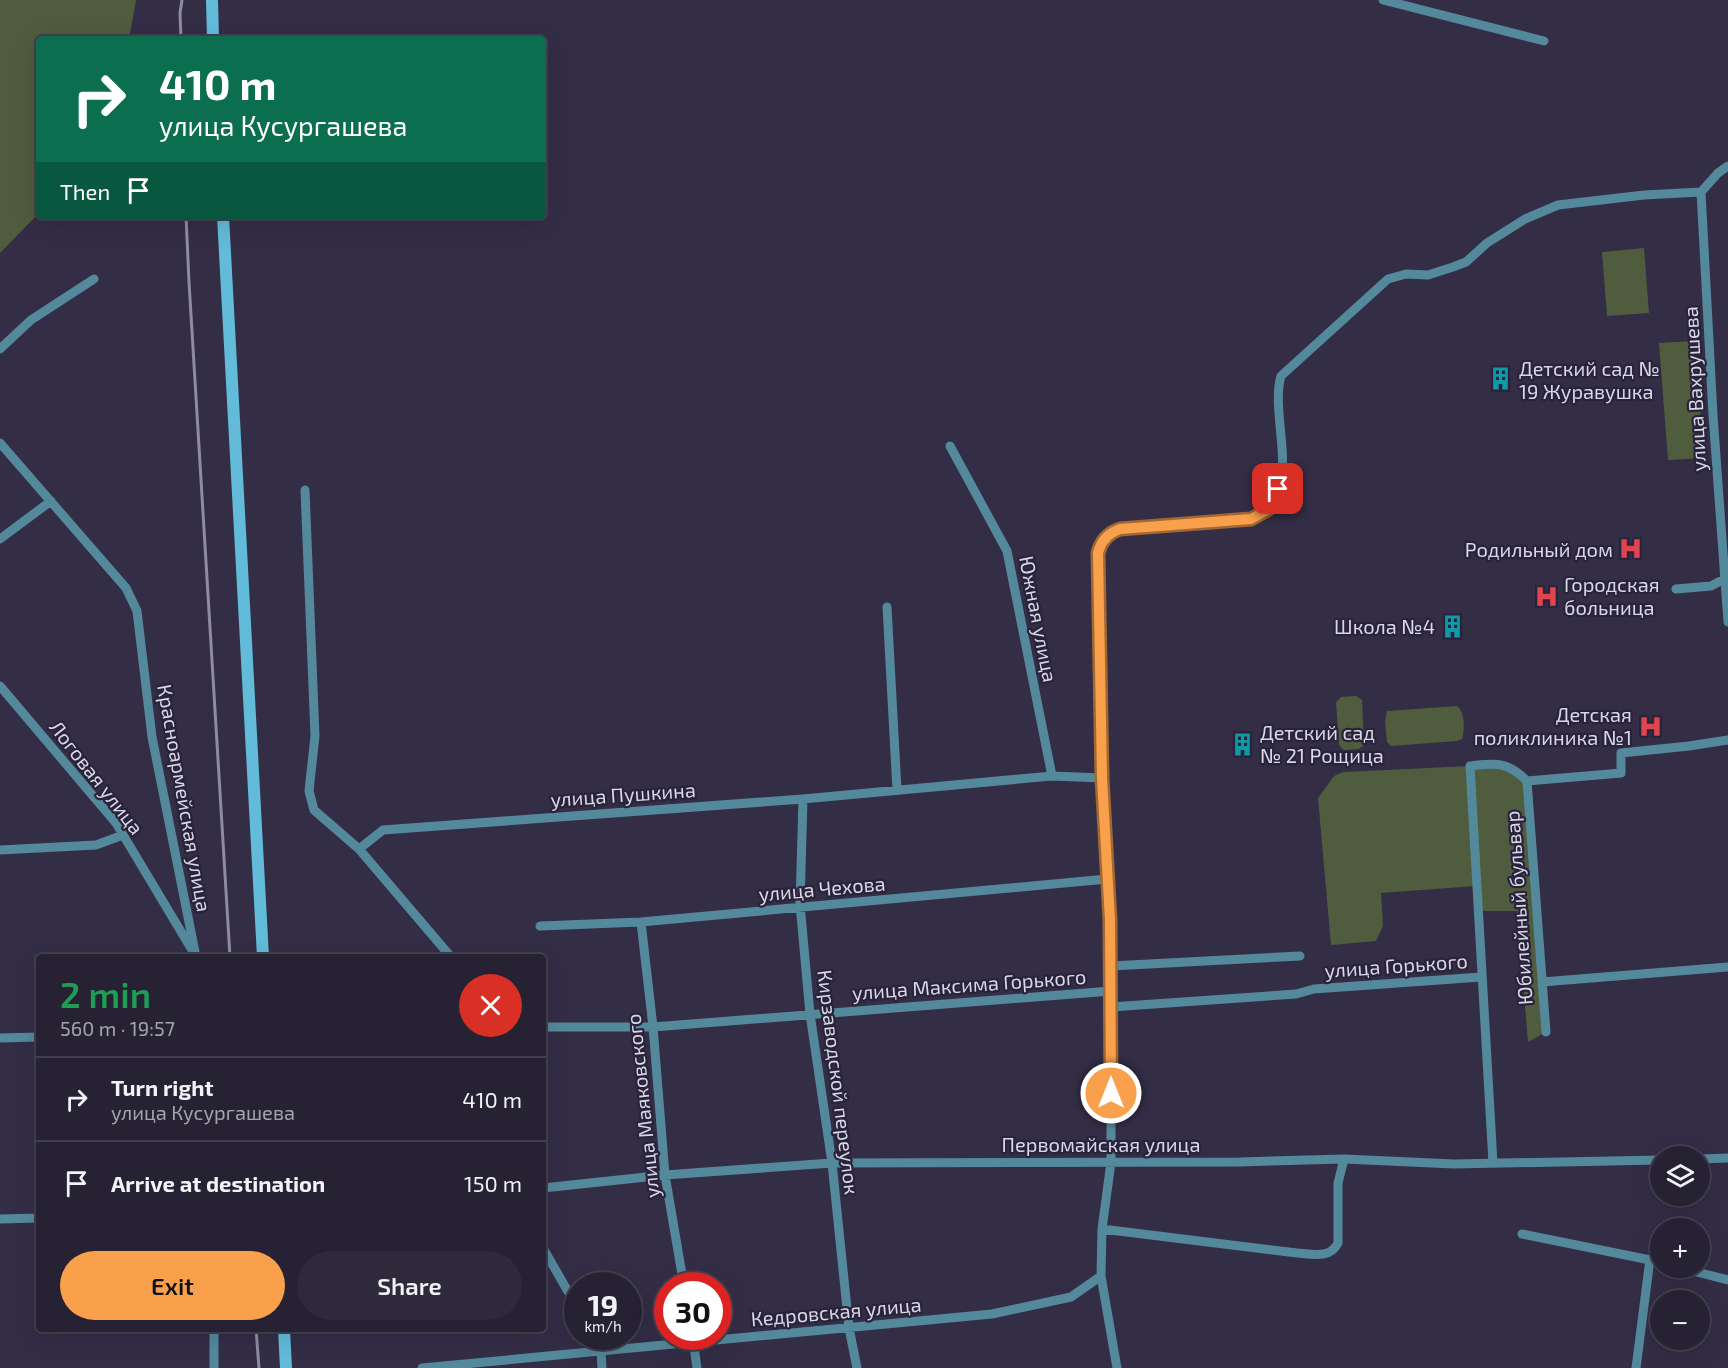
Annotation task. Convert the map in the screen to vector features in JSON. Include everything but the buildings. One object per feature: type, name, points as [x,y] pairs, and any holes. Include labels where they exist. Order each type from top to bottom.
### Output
[{"type":"street","points":[[212,0],[213,36]]},
{"type":"street","points":[[1383,0],[1544,41]]},
{"type":"street","points":[[1117,1368],[1101,1276],[1101,1229],[1111,1162],[1111,966],[1102,778],[1098,553],[1105,538],[1116,531],[1127,528],[1245,520],[1269,509],[1276,496],[1283,465],[1277,390],[1281,376],[1388,279],[1406,274],[1428,275],[1466,262],[1487,243],[1525,219],[1558,205],[1644,195],[1701,192],[1718,173],[1728,166]]},
{"type":"street","name":"улица Вахрушева","points":[[1701,192],[1713,425],[1728,622]]},
{"type":"street","points":[[223,219],[263,954]]},
{"type":"street","points":[[0,349],[31,320],[94,279]]},
{"type":"street","name":"Красноармейская улица","points":[[0,443],[126,588],[137,611],[152,737],[195,954]]},
{"type":"street","name":"Южная улица","points":[[950,446],[1007,551],[1052,776]]},
{"type":"street","points":[[305,490],[315,736],[309,791],[314,810],[359,849],[448,954]]},
{"type":"street","points":[[0,540],[51,501]]},
{"type":"street","points":[[1676,589],[1711,586],[1718,584],[1726,577]]},
{"type":"street","points":[[887,607],[897,790]]},
{"type":"street","name":"Логовая улица","points":[[0,686],[116,824],[194,954]]},
{"type":"street","points":[[1527,781],[1621,773],[1621,753],[1728,740]]},
{"type":"street","name":"улица Горького","points":[[1111,1007],[1298,994],[1314,989],[1481,977],[1470,766],[1497,763],[1515,769],[1527,781]]},
{"type":"street","name":"улица Пушкина","points":[[359,849],[383,830],[803,799],[1052,776],[1102,778]]},
{"type":"street","name":"Юбилейный бульвар","points":[[1527,781],[1546,1032]]},
{"type":"street","name":"Кирзаводской переулок","points":[[803,799],[801,908],[810,1014],[832,1163],[849,1328],[857,1368]]},
{"type":"street","points":[[0,850],[96,845],[123,835]]},
{"type":"street","name":"улица Чехова","points":[[540,926],[641,922],[1107,879]]},
{"type":"street","name":"улица Маяковского","points":[[641,922],[653,1027],[665,1175],[682,1272]]},
{"type":"street","points":[[1111,966],[1300,956]]},
{"type":"street","points":[[1542,981],[1728,967]]},
{"type":"street","points":[[1481,977],[1492,1163]]},
{"type":"street","name":"улица Максима Горького","points":[[546,1027],[653,1027],[1111,991]]},
{"type":"street","points":[[0,1038],[36,1037]]},
{"type":"street","points":[[1710,1159],[1728,1158]]},
{"type":"street","points":[[1101,1229],[1328,1255],[1335,1250],[1338,1243],[1338,1183],[1344,1159]]},
{"type":"street","name":"Первомайская улица","points":[[546,1188],[665,1175],[832,1163],[1344,1159],[1454,1164],[1650,1160]]},
{"type":"street","points":[[0,1219],[36,1218]]},
{"type":"street","points":[[1522,1234],[1650,1259],[1636,1368]]},
{"type":"street","points":[[546,1253],[564,1285]]},
{"type":"street","points":[[1710,1275],[1728,1280]]},
{"type":"street","name":"Кедровская улица","points":[[732,1336],[992,1314],[1071,1297],[1101,1276]]},
{"type":"street","points":[[214,1332],[214,1368]]},
{"type":"street","points":[[284,1332],[286,1368]]},
{"type":"street","name":"Кедровская улица","points":[[422,1368],[654,1344]]},
{"type":"street","points":[[695,1350],[697,1368]]},
{"type":"street","points":[[601,1351],[602,1368]]},
{"type":"green space","points":[[0,0],[136,0],[130,36],[36,36],[36,216],[0,253]]},
{"type":"green space","points":[[1644,248],[1649,313],[1607,316],[1602,252]]},
{"type":"green space","points":[[1696,341],[1703,458],[1668,460],[1659,343]]},
{"type":"green space","points":[[1356,696],[1362,700],[1364,745],[1359,749],[1344,750],[1339,745],[1336,702],[1341,697]]},
{"type":"green space","points":[[1457,706],[1462,712],[1464,721],[1462,739],[1391,746],[1387,742],[1385,722],[1387,711]]},
{"type":"green space","points":[[1497,763],[1527,781],[1546,1032],[1528,1042],[1517,911],[1478,911],[1476,886],[1381,893],[1383,926],[1376,941],[1331,945],[1318,798],[1334,776],[1343,772]]},
{"type":"railway","points":[[181,36],[182,0]]},
{"type":"railway","points":[[186,219],[230,954]]},
{"type":"railway","points":[[256,1332],[259,1368]]},
{"type":"place","name":"Детский сад № 19 Журавушка","points":[[1501,379]]},
{"type":"place","name":"Родильный дом","points":[[1631,549]]},
{"type":"place","name":"Городская больница","points":[[1546,596]]},
{"type":"place","name":"Школа №4","points":[[1453,626]]},
{"type":"place","name":"Детская поликлиника №1","points":[[1650,726]]},
{"type":"place","name":"Детский сад № 21 Рощица","points":[[1242,744]]},
{"type":"route","points":[[1111,1093],[1110,920],[1102,778],[1098,553],[1105,538],[1120,529],[1251,519],[1269,509],[1278,489]]}]
